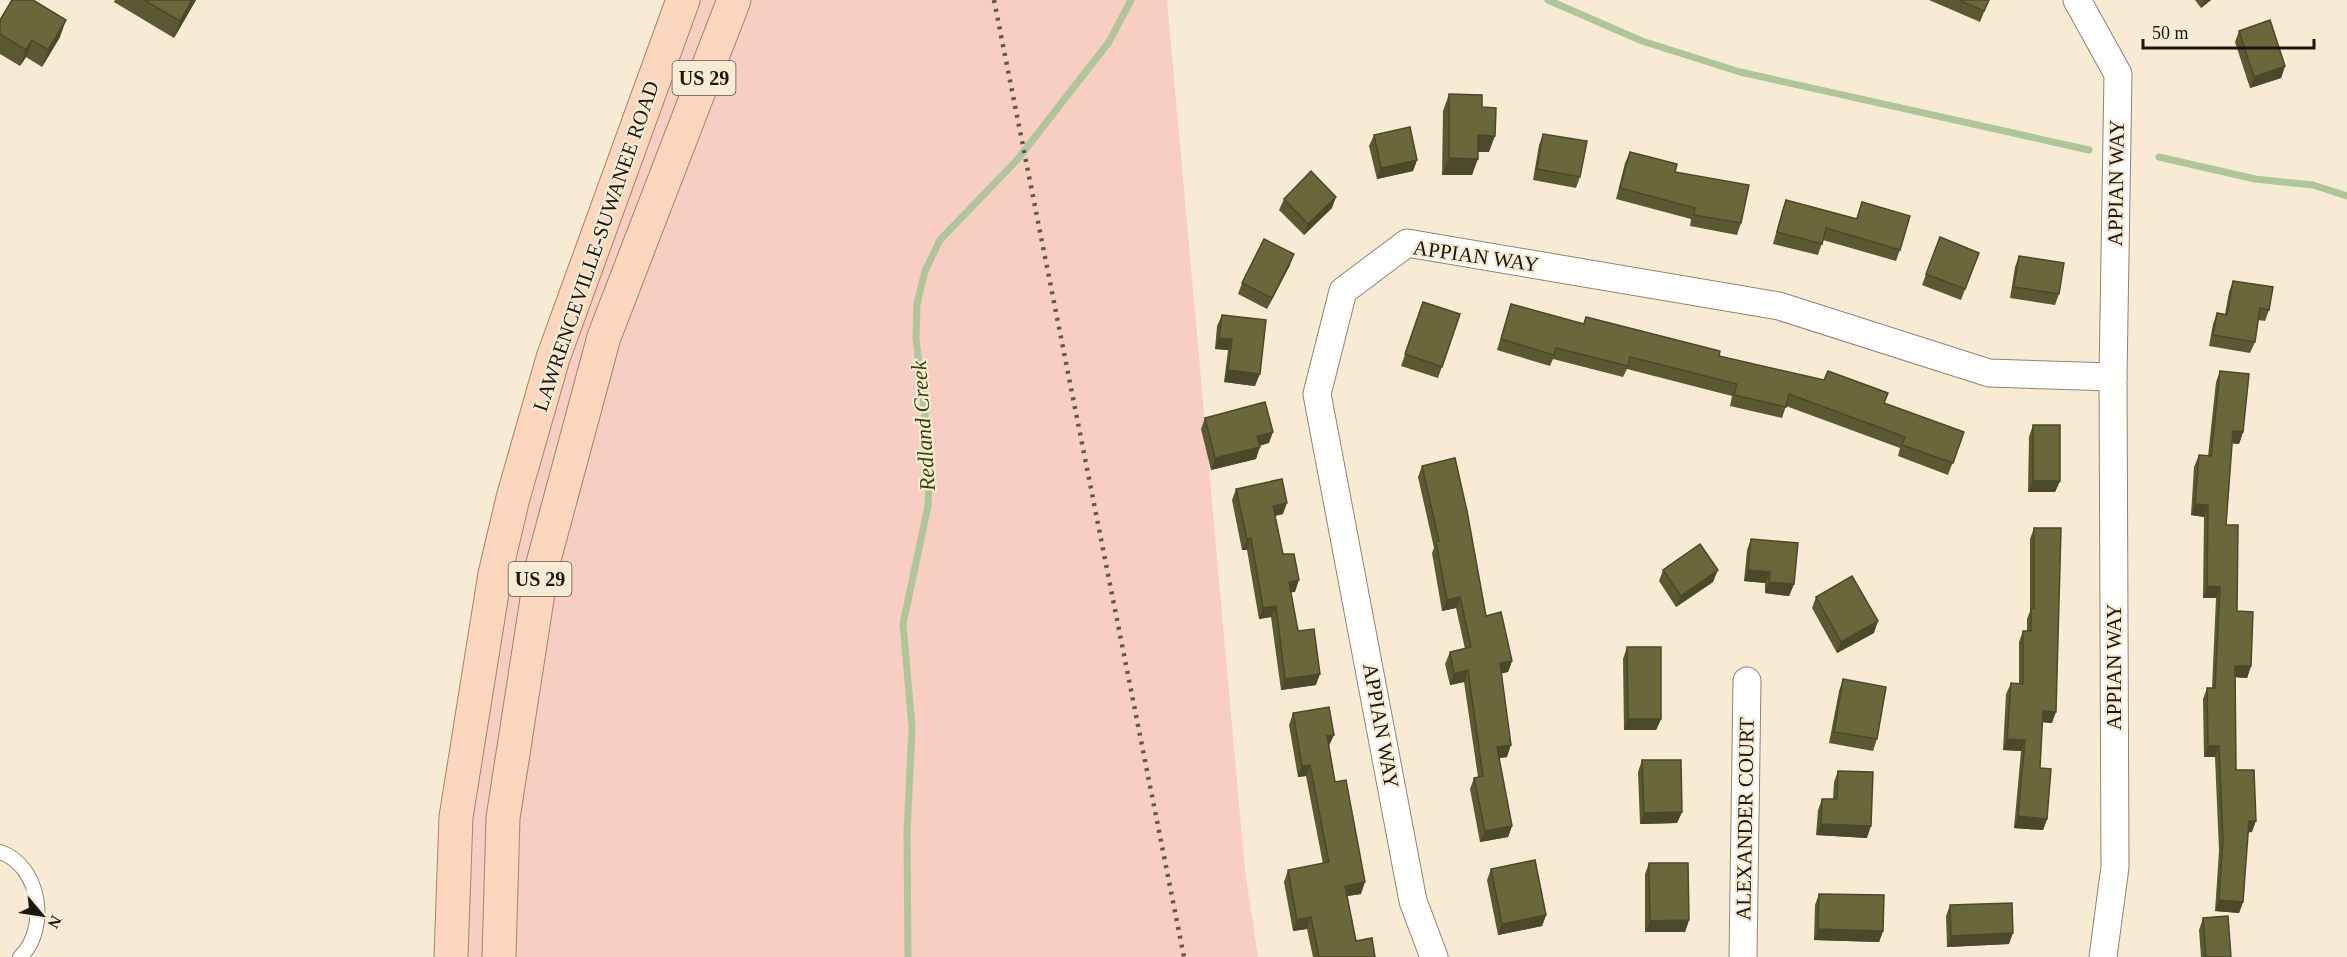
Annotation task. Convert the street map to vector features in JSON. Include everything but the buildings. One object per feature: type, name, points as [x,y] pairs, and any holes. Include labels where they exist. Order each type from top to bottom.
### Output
[{"type":"main road","name":"LAWRENCEVILLE-SUWANEE ROAD","points":[[451,957],[456,817],[495,574],[513,498],[553,358],[683,0]]},
{"type":"main road","name":"LAWRENCEVILLE-SUWANEE ROAD","points":[[499,957],[503,818],[542,567],[604,337],[734,0]]},
{"type":"main road","points":[[631,141],[674,155]]},
{"type":"main road","points":[[456,817],[503,818]]},
{"type":"street","name":"APPIAN WAY","points":[[2077,0],[2118,74],[2113,377],[2115,867],[2103,957]]},
{"type":"street","name":"APPIAN WAY","points":[[1434,957],[1413,901],[1370,663],[1317,394],[1343,291],[1407,243],[1779,306],[1989,373],[2113,377]]},
{"type":"street","name":"ALEXANDER COURT","points":[[1743,957],[1747,681]]},
{"type":"lane","points":[[0,852],[7,854],[22,867],[37,901],[38,922],[32,939],[20,957]]},
{"type":"shaded area","points":[[671,0],[1167,0],[1245,871],[1258,957],[454,957],[438,844],[651,55]]},
{"type":"waterway","name":"Redland Creek","points":[[908,957],[907,834],[912,727],[903,624],[928,506],[930,459],[916,338],[917,304],[925,271],[940,240],[1017,160],[1109,42],[1131,0]]},
{"type":"waterway","points":[[1548,0],[1642,41],[1740,72],[2089,150]]},
{"type":"waterway","points":[[2159,157],[2255,179],[2313,185],[2347,196]]},
{"type":"railway","points":[[994,0],[1184,957]]}]
